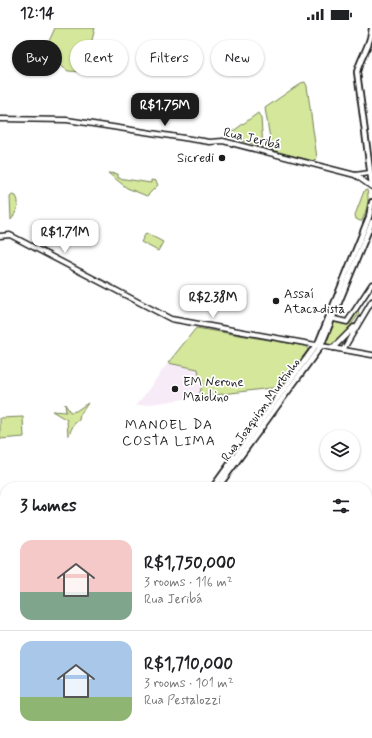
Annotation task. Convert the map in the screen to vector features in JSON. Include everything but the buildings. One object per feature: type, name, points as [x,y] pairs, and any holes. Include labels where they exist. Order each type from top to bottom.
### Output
[{"type":"main road","points":[[372,28],[367,50],[359,63],[357,72],[372,186]]},
{"type":"main road","points":[[367,149],[372,162]]},
{"type":"main road","points":[[331,319],[369,217],[372,202]]},
{"type":"main road","points":[[319,345],[372,222]]},
{"type":"main road","name":"Rua Joaquim Murtinho","points":[[217,482],[319,345]]},
{"type":"main road","name":"Rua Joaquim Murtinho","points":[[222,482],[319,345]]},
{"type":"street","name":"Rua Jeribá","points":[[0,119],[67,120],[210,142],[223,141],[355,175]]},
{"type":"street","points":[[355,175],[371,172]]},
{"type":"street","points":[[355,175],[372,186]]},
{"type":"street","points":[[0,236],[10,235],[171,319],[372,355]]},
{"type":"street","points":[[331,319],[347,322],[372,284]]},
{"type":"street","points":[[344,350],[357,324],[372,301]]},
{"type":"street","points":[[359,304],[362,316]]},
{"type":"street","points":[[333,348],[357,324]]},
{"type":"shaded area","name":"EM Nerone Maiolino","points":[[168,363],[198,368],[199,377],[203,380],[199,397],[136,406]]},
{"type":"green space","points":[[55,28],[95,28],[92,40],[70,40],[70,71],[62,66],[62,40],[49,40]]},
{"type":"green space","points":[[305,82],[307,86],[317,158],[314,161],[272,151],[265,108],[301,83]]},
{"type":"green space","points":[[258,113],[261,118],[263,147],[234,139],[231,136],[232,132]]},
{"type":"green space","points":[[108,173],[118,174],[118,178],[151,183],[151,180],[156,181],[158,185],[147,196],[127,188]]},
{"type":"green space","points":[[367,190],[367,206],[362,221],[360,221],[356,219],[355,215],[364,191]]},
{"type":"green space","points":[[12,195],[16,196],[18,205],[11,220],[10,197]]},
{"type":"green space","points":[[146,233],[163,242],[158,251],[141,242]]},
{"type":"green space","points":[[358,310],[359,314],[347,330],[332,345],[326,344],[334,322],[348,325]]},
{"type":"green space","points":[[196,328],[306,346],[308,350],[279,387],[199,397],[203,380],[199,377],[198,369],[168,363]]},
{"type":"green space","points":[[88,403],[68,436],[67,420],[52,411],[66,412],[65,404],[70,412],[76,411]]},
{"type":"green space","points":[[23,417],[24,437],[0,439],[0,418]]},
{"type":"place","name":"Sicredi","points":[[222,158]]},
{"type":"place","name":"Assaí Atacadista","points":[[276,301]]},
{"type":"place","name":"EM Nerone Maiolino","points":[[175,389]]},
{"type":"district","name":"MANOEL DA COSTA LIMA","points":[[169,434]]}]
